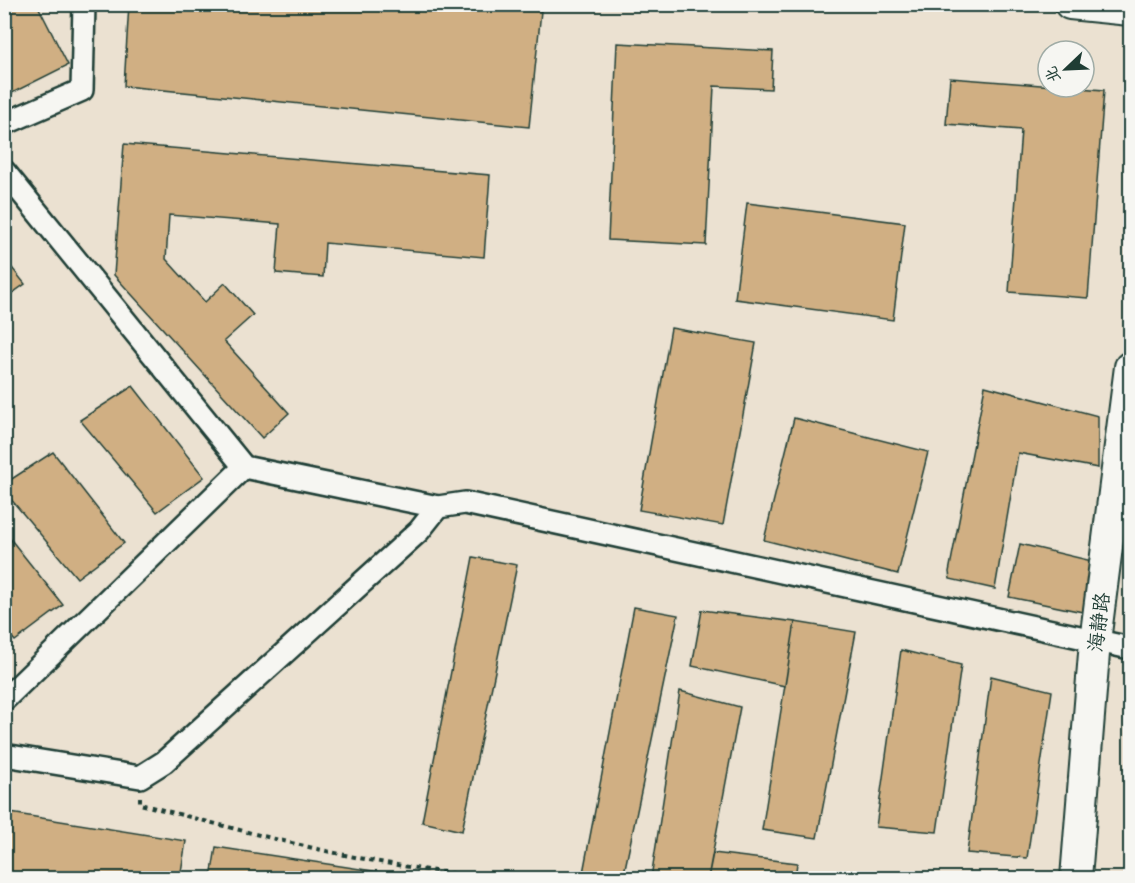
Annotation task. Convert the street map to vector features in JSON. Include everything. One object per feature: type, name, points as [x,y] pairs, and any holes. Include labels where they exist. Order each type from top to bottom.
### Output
[{"type":"street","points":[[4,124],[82,90],[84,4]]},
{"type":"street","points":[[1070,4],[1131,10]]},
{"type":"street","points":[[4,171],[244,467],[438,507],[465,503],[1131,648]]},
{"type":"street","name":"海静路","points":[[1076,879],[1095,641],[1131,367]]},
{"type":"street","points":[[4,700],[244,467]]},
{"type":"street","points":[[4,754],[140,777],[164,762],[419,531],[438,507]]},
{"type":"path","points":[[140,777],[140,804],[319,850],[426,870],[467,874]]},
{"type":"building","points":[[37,4],[68,65],[4,97],[4,5]]},
{"type":"building","points":[[129,4],[485,4],[541,11],[529,127],[124,86]]},
{"type":"building","points":[[617,43],[773,51],[771,89],[714,86],[706,245],[608,240]]},
{"type":"building","points":[[950,78],[1036,85],[1036,99],[1096,99],[1096,89],[1104,90],[1088,298],[1009,292],[1021,130],[946,124]]},
{"type":"building","points":[[124,144],[490,175],[484,257],[325,243],[323,277],[276,273],[280,224],[169,215],[166,259],[205,302],[225,283],[253,315],[224,341],[289,413],[262,438],[114,275]]},
{"type":"building","points":[[747,203],[905,223],[893,320],[735,299]]},
{"type":"building","points":[[4,258],[25,284],[4,299]]},
{"type":"building","points":[[671,328],[756,343],[723,525],[639,510]]},
{"type":"building","points":[[133,386],[204,477],[157,512],[80,420]]},
{"type":"building","points":[[985,386],[1098,416],[1098,468],[1018,453],[995,589],[950,579],[949,572]]},
{"type":"building","points":[[794,418],[928,452],[898,574],[764,540]]},
{"type":"building","points":[[53,452],[124,543],[77,578],[4,491],[4,484]]},
{"type":"building","points":[[4,531],[63,605],[15,641],[4,628]]},
{"type":"building","points":[[1020,544],[1092,561],[1083,612],[1009,597]]},
{"type":"building","points":[[473,557],[517,565],[462,831],[422,822]]},
{"type":"building","points":[[634,607],[678,615],[623,878],[608,878],[583,873]]},
{"type":"building","points":[[702,610],[795,622],[785,686],[692,666]]},
{"type":"building","points":[[795,622],[856,632],[817,838],[762,830]]},
{"type":"building","points":[[901,650],[961,665],[937,832],[876,827]]},
{"type":"building","points":[[991,676],[1052,691],[1027,858],[967,853]]},
{"type":"building","points":[[680,691],[740,707],[708,878],[651,878]]},
{"type":"building","points":[[4,812],[186,841],[180,878],[4,878]]},
{"type":"building","points":[[216,847],[419,878],[211,878]]},
{"type":"building","points":[[713,853],[797,863],[795,878],[708,878]]}]
